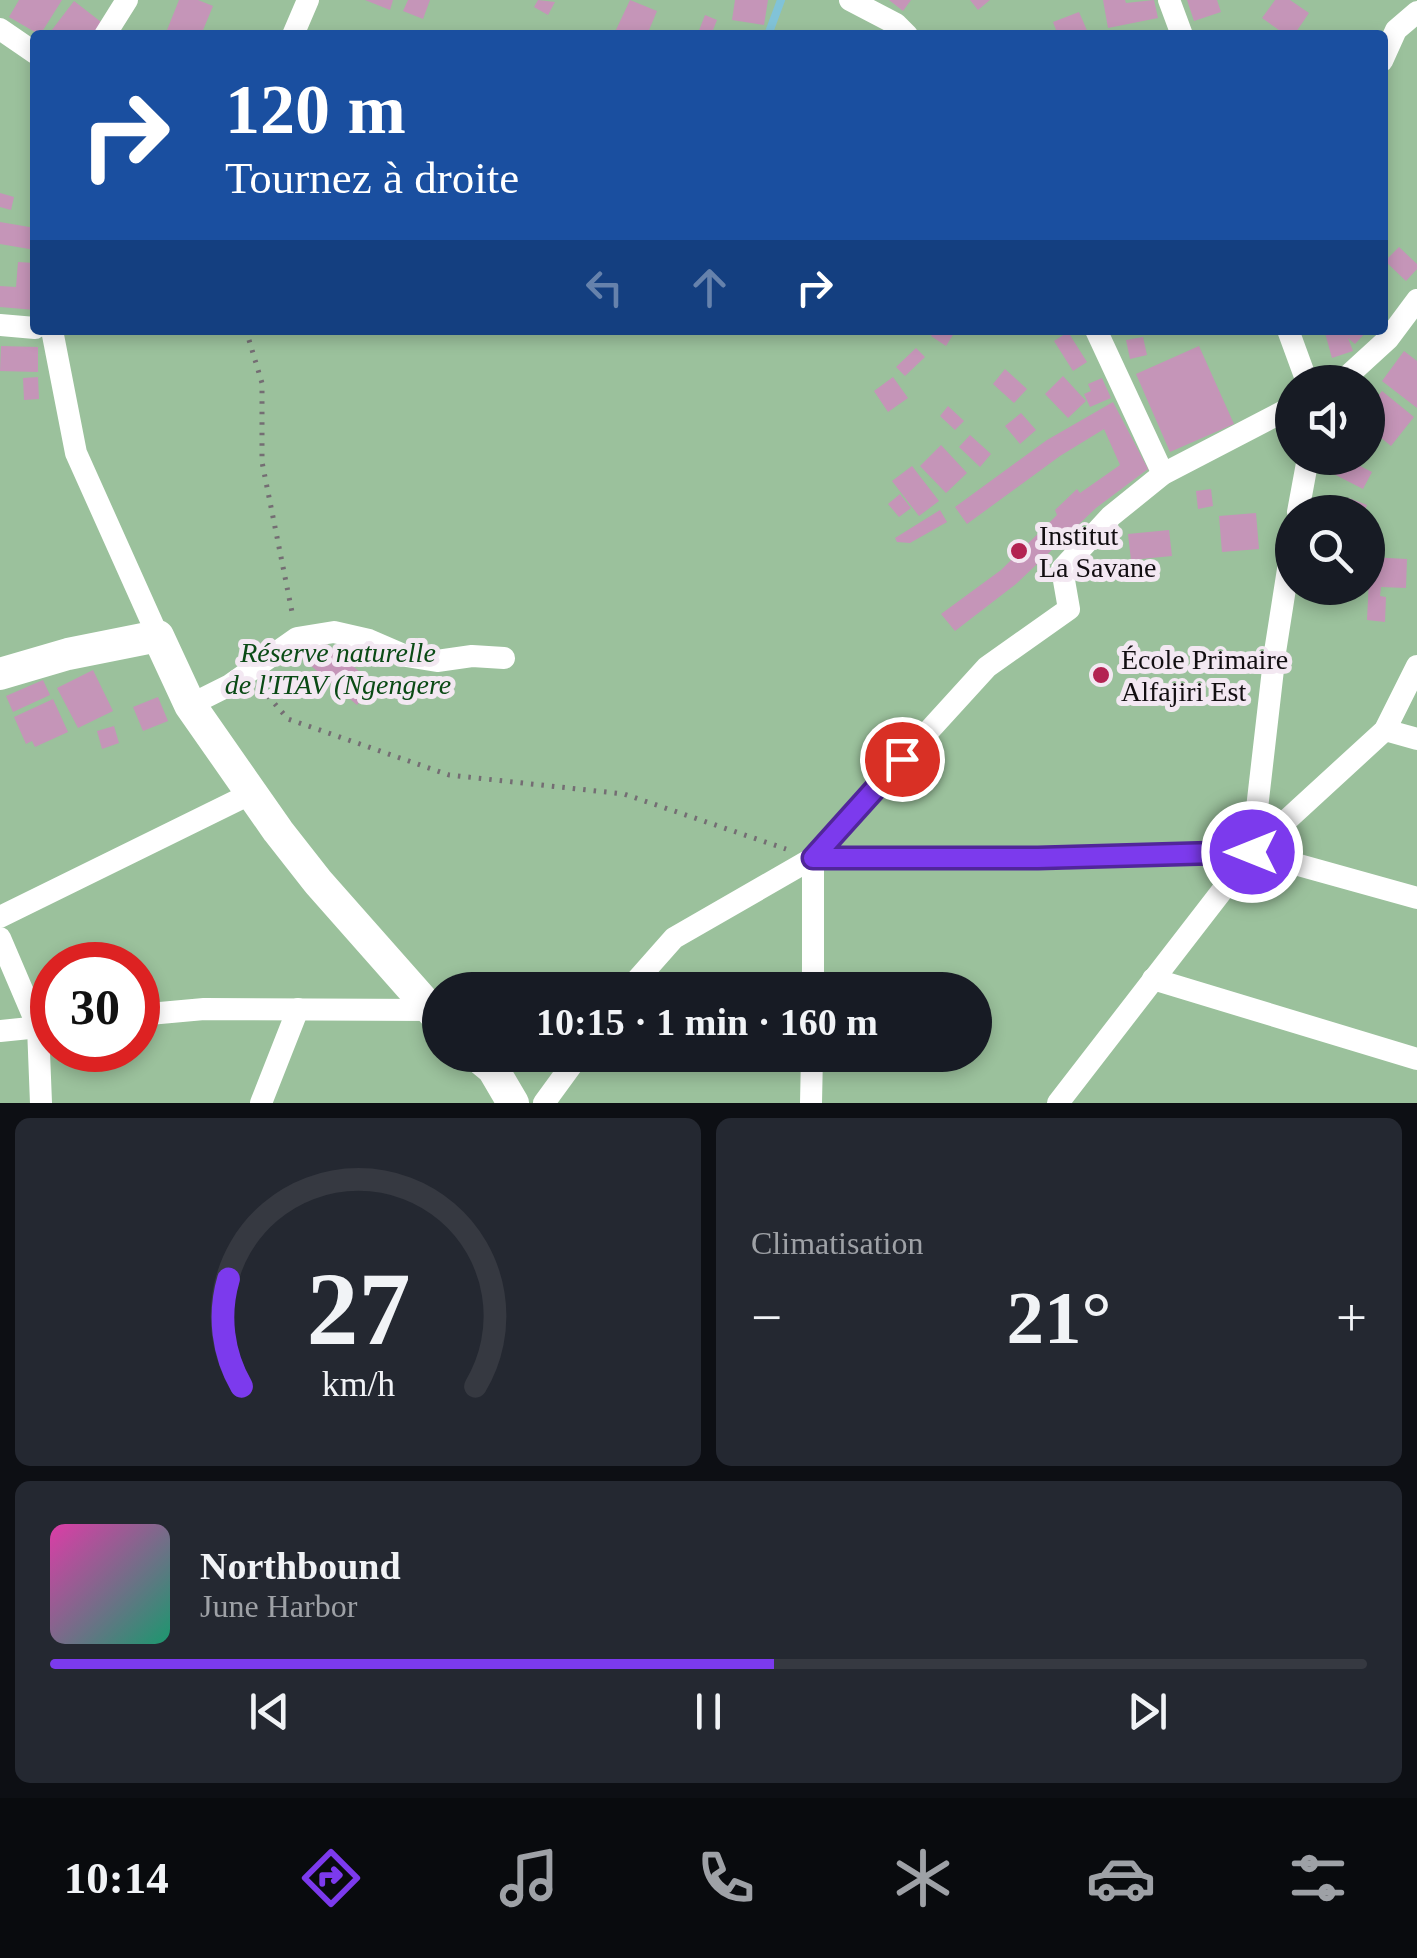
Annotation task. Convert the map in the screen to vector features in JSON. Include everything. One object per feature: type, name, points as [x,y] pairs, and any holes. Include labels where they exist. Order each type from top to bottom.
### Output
[{"type":"street","points":[[109,30],[127,0]]},
{"type":"street","points":[[295,30],[308,0]]},
{"type":"street","points":[[850,0],[902,30]]},
{"type":"street","points":[[1169,0],[1180,30]]},
{"type":"street","points":[[1388,48],[1407,12]]},
{"type":"street","points":[[0,29],[30,50]]},
{"type":"street","points":[[1360,365],[1414,310]]},
{"type":"street","points":[[0,325],[30,328]]},
{"type":"street","points":[[53,335],[76,454],[190,706],[318,882],[422,999]]},
{"type":"street","points":[[1098,335],[1163,474]]},
{"type":"street","points":[[1290,335],[1301,365]]},
{"type":"street","points":[[644,972],[674,938],[813,858],[987,667],[1069,609],[1062,569],[1111,516],[1163,474],[1275,416]]},
{"type":"street","points":[[1252,852],[1282,605]]},
{"type":"street","points":[[190,706],[248,673],[297,638],[334,632],[368,640],[406,656],[437,661],[472,656],[504,658]]},
{"type":"street","points":[[0,674],[68,654],[158,636]]},
{"type":"street","points":[[1058,1103],[1252,852],[1385,730],[1417,666]]},
{"type":"street","points":[[1385,730],[1417,739]]},
{"type":"street","points":[[0,917],[252,793]]},
{"type":"street","points":[[813,858],[1020,859],[1252,852],[1417,898]]},
{"type":"street","points":[[813,858],[813,972]]},
{"type":"street","points":[[0,938],[30,997]]},
{"type":"street","points":[[1152,979],[1417,1059]]},
{"type":"street","points":[[160,1013],[298,1009],[422,1014]]},
{"type":"street","points":[[261,1103],[298,1009]]},
{"type":"street","points":[[0,1031],[30,1028]]},
{"type":"street","points":[[41,1103],[43,1072]]},
{"type":"street","points":[[495,1072],[513,1103]]},
{"type":"street","points":[[544,1103],[567,1072]]},
{"type":"street","points":[[811,1103],[812,1072]]},
{"type":"path","points":[[248,335],[262,383],[262,462],[297,638]]},
{"type":"path","points":[[248,673],[288,719],[449,775],[624,794],[813,858]]},
{"type":"green space","name":"Réserve naturelle de l'ITAV (Ngengere","points":[[0,0],[1417,0],[1417,1103],[0,1103]]},
{"type":"building","points":[[19,0],[62,0],[43,30],[31,30],[9,17]]},
{"type":"building","points":[[179,0],[198,0],[213,6],[203,30],[167,30]]},
{"type":"building","points":[[365,0],[393,0],[390,10]]},
{"type":"building","points":[[408,0],[430,0],[423,19],[403,11]]},
{"type":"building","points":[[538,0],[555,2],[548,15],[534,7]]},
{"type":"building","points":[[630,0],[657,11],[649,30],[616,30]]},
{"type":"building","points":[[735,0],[768,0],[764,25],[732,20]]},
{"type":"building","points":[[889,0],[911,0],[903,11]]},
{"type":"building","points":[[970,0],[990,0],[978,10]]},
{"type":"building","points":[[1103,0],[1154,0],[1158,18],[1108,28]]},
{"type":"building","points":[[1187,0],[1217,0],[1221,12],[1194,21]]},
{"type":"building","points":[[1275,0],[1290,0],[1309,13],[1297,30],[1279,30],[1262,18]]},
{"type":"building","points":[[74,1],[105,25],[101,30],[52,30]]},
{"type":"building","points":[[1079,12],[1087,30],[1056,30],[1053,22]]},
{"type":"building","points":[[705,15],[717,20],[713,30],[699,30]]},
{"type":"building","points":[[0,193],[14,197],[11,210],[0,207]]},
{"type":"building","points":[[0,222],[30,227],[30,249],[0,244]]},
{"type":"building","points":[[1399,247],[1417,264],[1417,269],[1406,281],[1388,264],[1388,258]]},
{"type":"building","points":[[18,262],[30,263],[30,310],[0,307],[0,286],[16,287]]},
{"type":"building","points":[[932,335],[953,335],[946,346]]},
{"type":"building","points":[[1070,335],[1087,362],[1073,371],[1054,341]]},
{"type":"building","points":[[1326,335],[1363,335],[1355,344],[1348,338],[1353,351],[1332,358]]},
{"type":"building","points":[[1143,337],[1147,355],[1130,359],[1126,340]]},
{"type":"building","points":[[1,346],[38,347],[38,372],[0,371]]},
{"type":"building","points":[[1199,346],[1234,424],[1170,452],[1136,374]]},
{"type":"building","points":[[916,348],[925,357],[905,376],[896,367]]},
{"type":"building","points":[[1404,351],[1417,361],[1417,408],[1385,383],[1385,377]]},
{"type":"building","points":[[1005,369],[1027,389],[1014,403],[993,384]]},
{"type":"building","points":[[1063,376],[1086,401],[1068,418],[1045,394]]},
{"type":"building","points":[[38,377],[39,399],[24,400],[23,378]]},
{"type":"building","points":[[893,377],[908,398],[888,412],[874,391]]},
{"type":"building","points":[[1102,378],[1111,398],[1090,407],[1084,394],[1091,391],[1088,384]]},
{"type":"building","points":[[1385,393],[1414,417],[1391,446],[1385,441]]},
{"type":"building","points":[[1113,402],[1148,469],[1096,508],[1016,584],[955,631],[941,614],[1001,570],[1057,515],[1055,510],[1077,489],[1080,493],[1120,465],[1104,429],[967,524],[955,507],[1047,440]]},
{"type":"building","points":[[948,406],[964,421],[955,430],[940,416]]},
{"type":"building","points":[[1021,413],[1036,430],[1020,444],[1005,426]]},
{"type":"building","points":[[970,435],[991,454],[980,467],[959,447]]},
{"type":"building","points":[[941,445],[967,473],[946,493],[920,466]]},
{"type":"building","points":[[912,466],[939,501],[919,516],[892,481]]},
{"type":"building","points":[[1336,475],[1370,475],[1363,489]]},
{"type":"building","points":[[1211,489],[1213,506],[1198,509],[1196,491]]},
{"type":"building","points":[[900,494],[911,508],[899,517],[888,504]]},
{"type":"building","points":[[940,510],[947,522],[910,543],[897,542],[895,538]]},
{"type":"building","points":[[1256,513],[1259,549],[1222,552],[1219,516]]},
{"type":"building","points":[[1169,530],[1172,556],[1131,560],[1128,534]]},
{"type":"building","points":[[1385,558],[1407,559],[1406,588],[1385,587]]},
{"type":"building","points":[[1386,597],[1385,622],[1367,620],[1368,605],[1385,605]]},
{"type":"building","points":[[327,644],[374,684],[357,705],[310,665]]},
{"type":"building","points":[[93,670],[113,711],[78,728],[57,688]]},
{"type":"building","points":[[43,680],[50,695],[13,712],[6,696]]},
{"type":"building","points":[[158,697],[168,721],[143,731],[133,707]]},
{"type":"building","points":[[53,699],[68,732],[35,747],[32,741],[26,744],[14,717]]},
{"type":"building","points":[[114,726],[119,743],[102,749],[97,731]]},
{"type":"waterway","points":[[770,30],[781,0]]},
{"type":"place","name":"Institut La Savane","points":[[1019,551]]},
{"type":"place","name":"École Primaire Alfajiri Est","points":[[1101,675]]},
{"type":"route","points":[[902,759],[813,858],[1038,858],[1252,852]]}]
